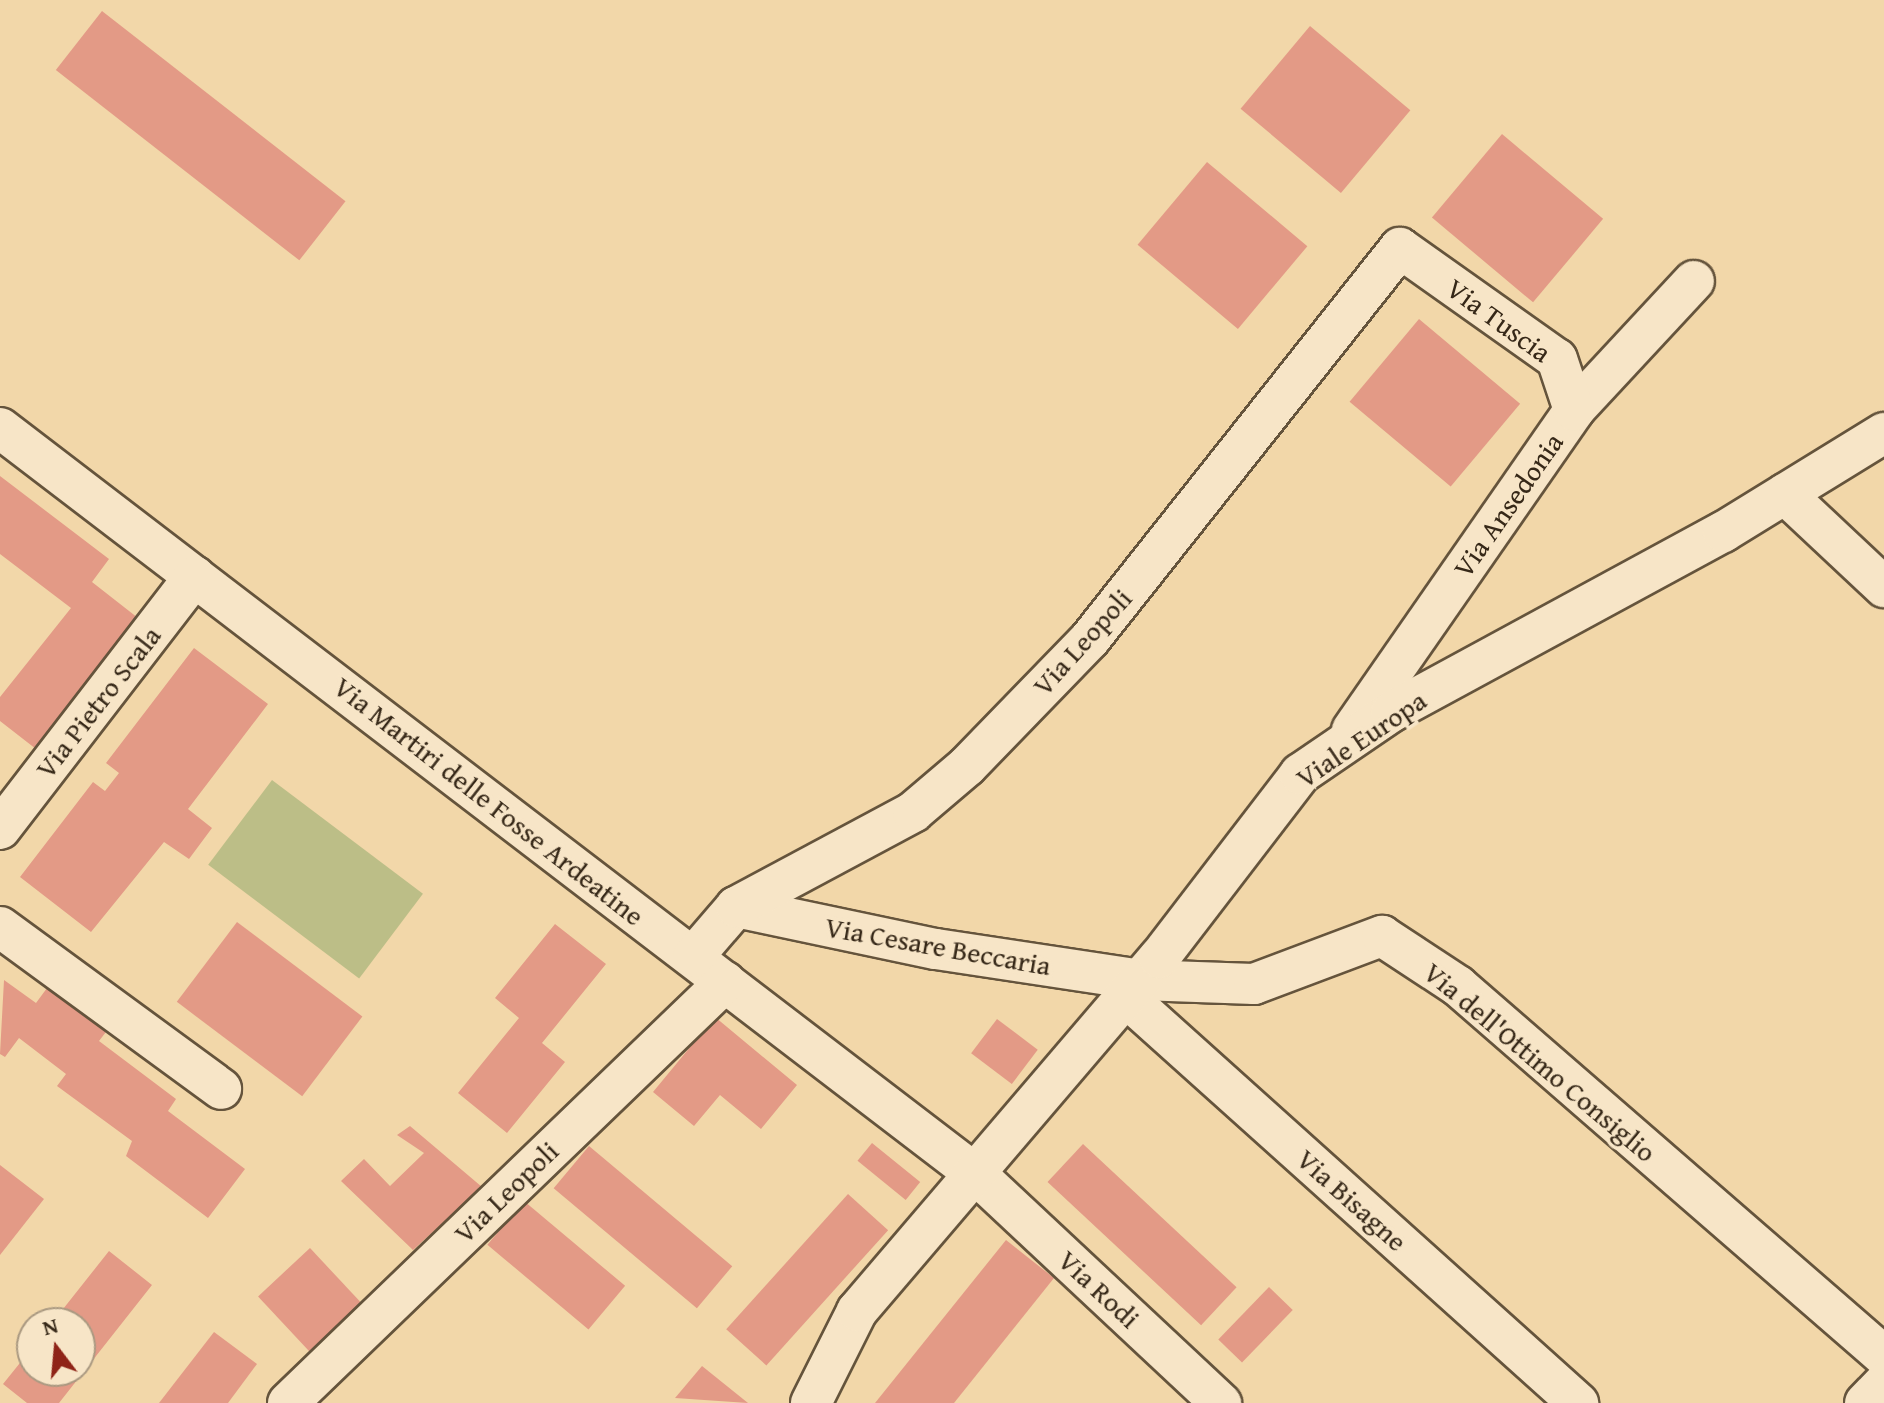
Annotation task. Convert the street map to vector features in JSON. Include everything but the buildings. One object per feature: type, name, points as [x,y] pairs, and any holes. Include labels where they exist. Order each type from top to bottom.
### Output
[{"type":"street","name":"Via Tuscia","points":[[1400,248],[1557,359],[1574,410]]},
{"type":"street","name":"Via Leopoli","points":[[693,957],[736,907],[913,812],[967,766],[1090,639],[1400,248]]},
{"type":"street","name":"Via Ansedonia","points":[[1340,746],[1574,410],[1694,281]]},
{"type":"street","name":"Via Martiri delle Fosse Ardeatine","points":[[0,428],[978,1176]]},
{"type":"street","name":"Viale Europa","points":[[811,1403],[857,1311],[978,1176],[1133,988],[1300,774],[1340,746],[1785,494],[1884,433]]},
{"type":"street","points":[[1785,494],[1884,587]]},
{"type":"street","name":"Via Pietro Scala","points":[[0,829],[195,576]]},
{"type":"street","name":"Via Cesare Beccaria","points":[[736,907],[1133,988]]},
{"type":"street","points":[[0,927],[221,1089]]},
{"type":"street","name":"Via dell'Ottimo Consiglio","points":[[1133,988],[1254,984],[1382,936],[1458,986],[1884,1356]]},
{"type":"street","name":"Via Leopoli","points":[[288,1403],[725,982]]},
{"type":"street","name":"Via Bisagne","points":[[1133,988],[1578,1403]]},
{"type":"street","name":"Via Rodi","points":[[978,1176],[1221,1403]]},
{"type":"street","points":[[1865,1403],[1884,1383]]},
{"type":"green space","points":[[272,780],[423,894],[359,978],[208,865]]}]
